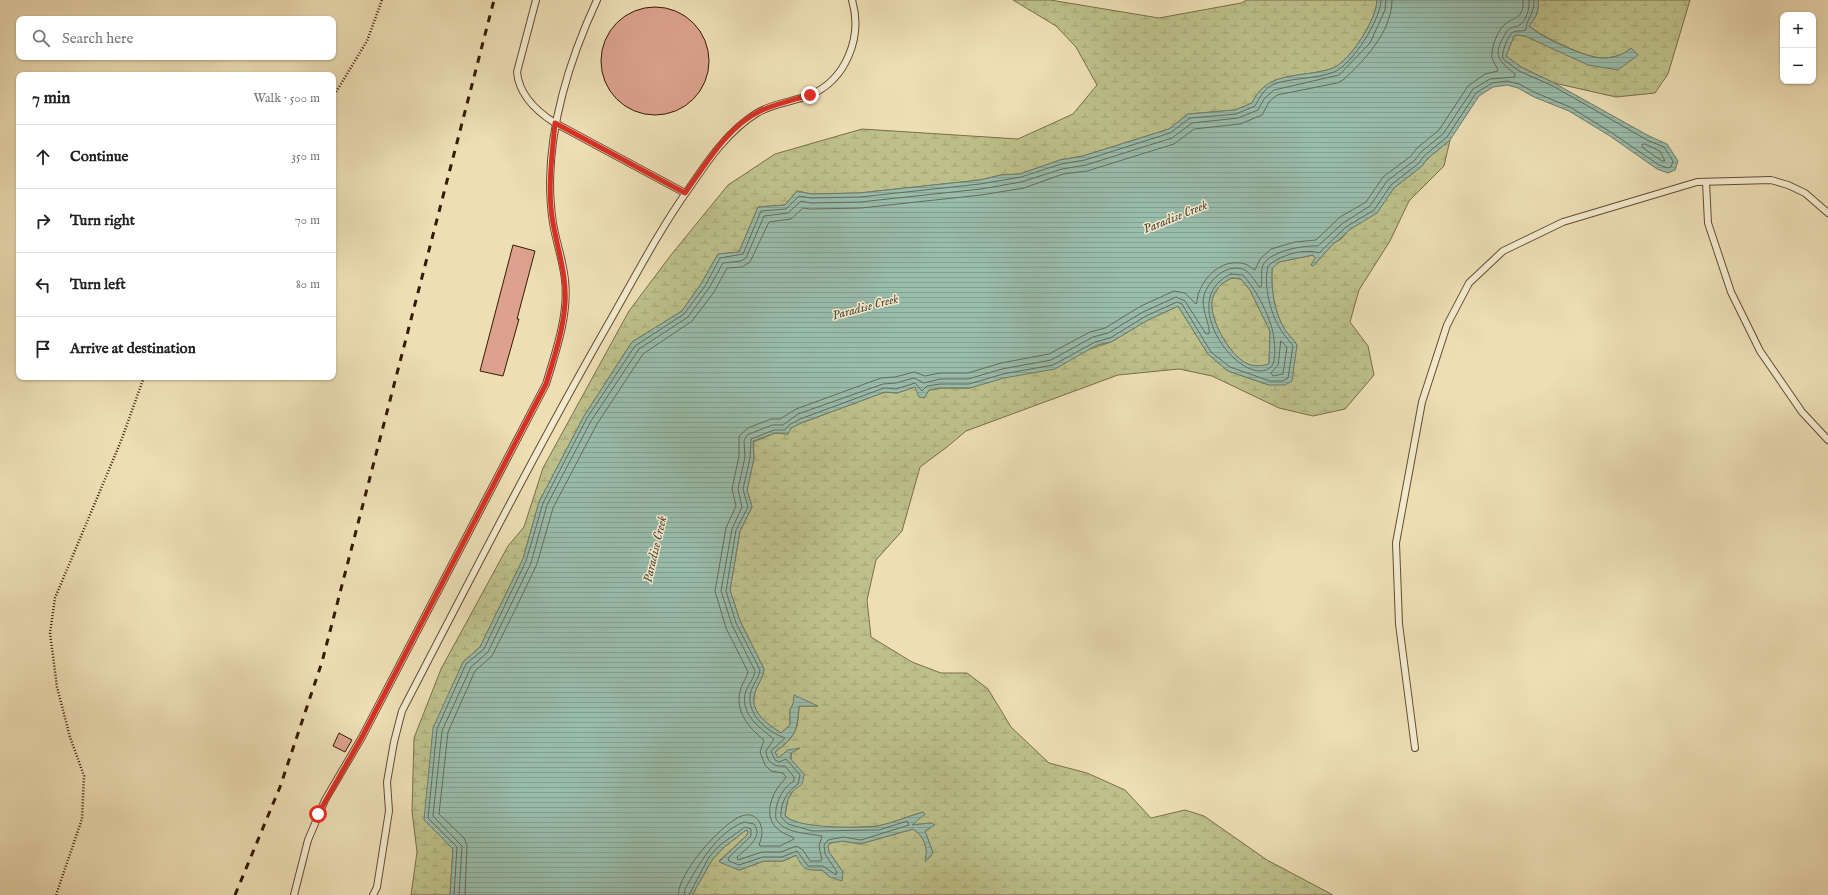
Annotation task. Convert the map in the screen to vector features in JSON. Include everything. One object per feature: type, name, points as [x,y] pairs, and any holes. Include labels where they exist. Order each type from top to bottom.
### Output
[{"type":"lane","points":[[536,0],[517,72],[518,83],[524,94],[540,113],[555,123],[685,193]]},
{"type":"lane","points":[[294,895],[308,840],[325,800],[362,737],[546,384],[556,350],[565,305],[565,280],[553,223],[550,181],[555,123],[577,49],[597,0]]},
{"type":"lane","points":[[373,895],[377,887],[389,811],[387,782],[394,742],[402,711],[573,385],[685,193],[734,129],[759,112],[810,95],[828,86],[841,70],[850,52],[856,28],[852,0]]},
{"type":"lane","points":[[1415,748],[1399,624],[1396,543],[1422,402],[1447,325],[1469,283],[1503,251],[1563,222],[1697,182],[1771,180],[1788,185],[1805,193],[1828,213]]},
{"type":"lane","points":[[1706,182],[1708,223],[1731,292],[1760,351],[1802,412],[1828,440]]},
{"type":"path","points":[[336,91],[367,40],[382,0]]},
{"type":"path","points":[[56,895],[82,819],[84,776],[70,737],[57,687],[50,633],[55,598],[121,441],[143,380]]},
{"type":"green space","points":[[1013,0],[1050,0],[1159,18],[1241,3],[1247,0],[1377,0],[1373,18],[1368,28],[1347,57],[1340,64],[1328,70],[1288,77],[1271,82],[1257,94],[1252,103],[1235,110],[1188,114],[1169,129],[1083,156],[1060,160],[1020,174],[1001,175],[980,180],[859,193],[811,194],[797,191],[785,205],[758,207],[739,252],[718,254],[701,284],[682,311],[632,342],[584,416],[539,502],[523,559],[480,647],[463,662],[424,820],[453,849],[450,895],[411,895],[417,852],[412,811],[414,738],[441,669],[508,546],[524,527],[543,468],[629,311],[671,255],[728,185],[775,154],[862,129],[1018,139],[1073,114],[1097,85],[1076,47],[1056,26]]},
{"type":"green space","points":[[1538,0],[1690,0],[1668,74],[1655,93],[1616,97],[1554,83],[1521,67],[1506,56],[1514,36],[1525,36],[1618,70],[1631,48],[1618,56],[1603,58],[1587,55],[1554,41],[1529,26],[1534,20],[1538,8]]},
{"type":"green space","points":[[1450,140],[1444,166],[1409,201],[1390,241],[1359,290],[1350,322],[1368,346],[1374,375],[1345,409],[1313,416],[1279,408],[1212,376],[1179,369],[1118,375],[966,431],[920,467],[902,531],[876,560],[867,600],[871,637],[912,662],[941,673],[967,673],[988,689],[1011,727],[1049,763],[1087,773],[1125,790],[1151,818],[1185,810],[1204,816],[1267,860],[1333,895],[692,895],[712,860],[723,848],[746,830],[748,831],[747,835],[719,861],[739,870],[764,861],[783,861],[797,855],[801,863],[806,868],[822,870],[830,877],[843,872],[829,852],[828,846],[830,843],[843,841],[860,844],[913,829],[925,843],[926,861],[933,853],[925,831],[934,825],[931,823],[911,825],[923,812],[884,825],[857,827],[815,826],[792,821],[785,816],[788,799],[793,791],[791,753],[798,749],[788,750],[778,758],[775,752],[791,738],[794,733],[798,722],[799,706],[817,706],[793,704],[790,710],[790,725],[781,733],[762,718],[755,708],[754,696],[764,669],[740,621],[730,590],[740,531],[752,507],[747,490],[754,458],[753,442],[775,433],[788,434],[791,428],[801,423],[885,392],[897,393],[915,387],[924,398],[929,390],[941,388],[970,388],[1111,342],[1148,320],[1178,306],[1208,354],[1228,371],[1269,385],[1295,353],[1297,345],[1285,330],[1278,315],[1273,293],[1272,269],[1279,262],[1313,255],[1316,259],[1311,265],[1313,266],[1334,243],[1341,239],[1349,230],[1377,212],[1394,188],[1422,166],[1427,159]]},
{"type":"green space","points":[[1232,278],[1241,279],[1250,290],[1270,331],[1269,364],[1253,366],[1241,360],[1227,344],[1216,324],[1212,305],[1213,297],[1216,290],[1221,285]]},
{"type":"water","name":"Paradise Creek","points":[[1377,0],[1538,0],[1538,8],[1534,20],[1529,26],[1543,36],[1576,51],[1603,58],[1618,56],[1631,48],[1638,55],[1618,70],[1588,65],[1525,36],[1517,35],[1514,36],[1506,56],[1521,67],[1554,83],[1649,136],[1667,144],[1678,161],[1675,170],[1668,173],[1657,169],[1610,136],[1569,111],[1534,97],[1518,88],[1507,85],[1493,87],[1479,96],[1450,140],[1427,159],[1422,166],[1394,188],[1377,213],[1349,230],[1334,243],[1313,266],[1311,265],[1315,258],[1313,255],[1279,262],[1272,269],[1273,293],[1278,316],[1285,330],[1297,345],[1292,381],[1285,385],[1269,385],[1228,371],[1208,354],[1178,306],[1148,320],[1111,342],[1097,345],[1055,369],[1004,378],[970,388],[941,388],[929,390],[924,398],[919,397],[915,387],[897,393],[885,392],[801,423],[791,428],[788,434],[775,433],[753,441],[754,458],[747,490],[752,507],[740,531],[730,590],[740,621],[764,669],[754,696],[755,708],[762,718],[781,733],[790,725],[790,710],[793,704],[794,695],[818,706],[799,706],[794,733],[787,742],[775,752],[778,758],[788,750],[800,748],[791,753],[790,758],[804,774],[803,781],[802,785],[793,791],[789,796],[785,816],[802,823],[815,825],[829,827],[857,827],[884,825],[923,812],[925,814],[912,825],[931,823],[935,825],[925,831],[933,853],[925,862],[925,843],[913,829],[860,844],[843,841],[830,843],[828,846],[829,852],[843,872],[842,881],[830,877],[822,870],[812,870],[803,867],[796,855],[783,861],[764,861],[739,870],[719,862],[747,835],[748,831],[746,830],[723,848],[712,860],[692,895],[450,895],[453,849],[424,820],[433,728],[463,662],[480,647],[523,559],[539,502],[584,416],[632,342],[682,311],[701,284],[718,254],[739,252],[758,207],[785,205],[797,191],[811,194],[859,193],[980,180],[1001,175],[1020,174],[1060,160],[1083,156],[1169,129],[1188,114],[1235,110],[1252,103],[1257,94],[1271,82],[1288,77],[1328,70],[1340,64],[1354,48],[1368,28],[1376,8]],"holes":[[[1232,278],[1241,279],[1250,290],[1270,331],[1269,364],[1253,366],[1241,360],[1227,344],[1216,324],[1212,305],[1216,290],[1223,283]]]},
{"type":"building","points":[[655,7],[676,11],[693,23],[705,40],[709,61],[705,82],[693,99],[676,111],[655,115],[634,111],[617,99],[605,82],[601,61],[605,40],[617,23],[634,11]]},
{"type":"building","points":[[513,245],[535,251],[517,319],[519,319],[503,376],[480,371]]},
{"type":"building","points":[[339,733],[352,740],[345,752],[333,746]]},
{"type":"railway","points":[[235,895],[280,787],[322,662],[494,0]]},
{"type":"route","points":[[318,814],[362,737],[546,384],[556,350],[565,305],[565,280],[553,223],[550,181],[555,123],[642,168],[685,193],[734,129],[759,112],[782,103],[810,95]]}]
